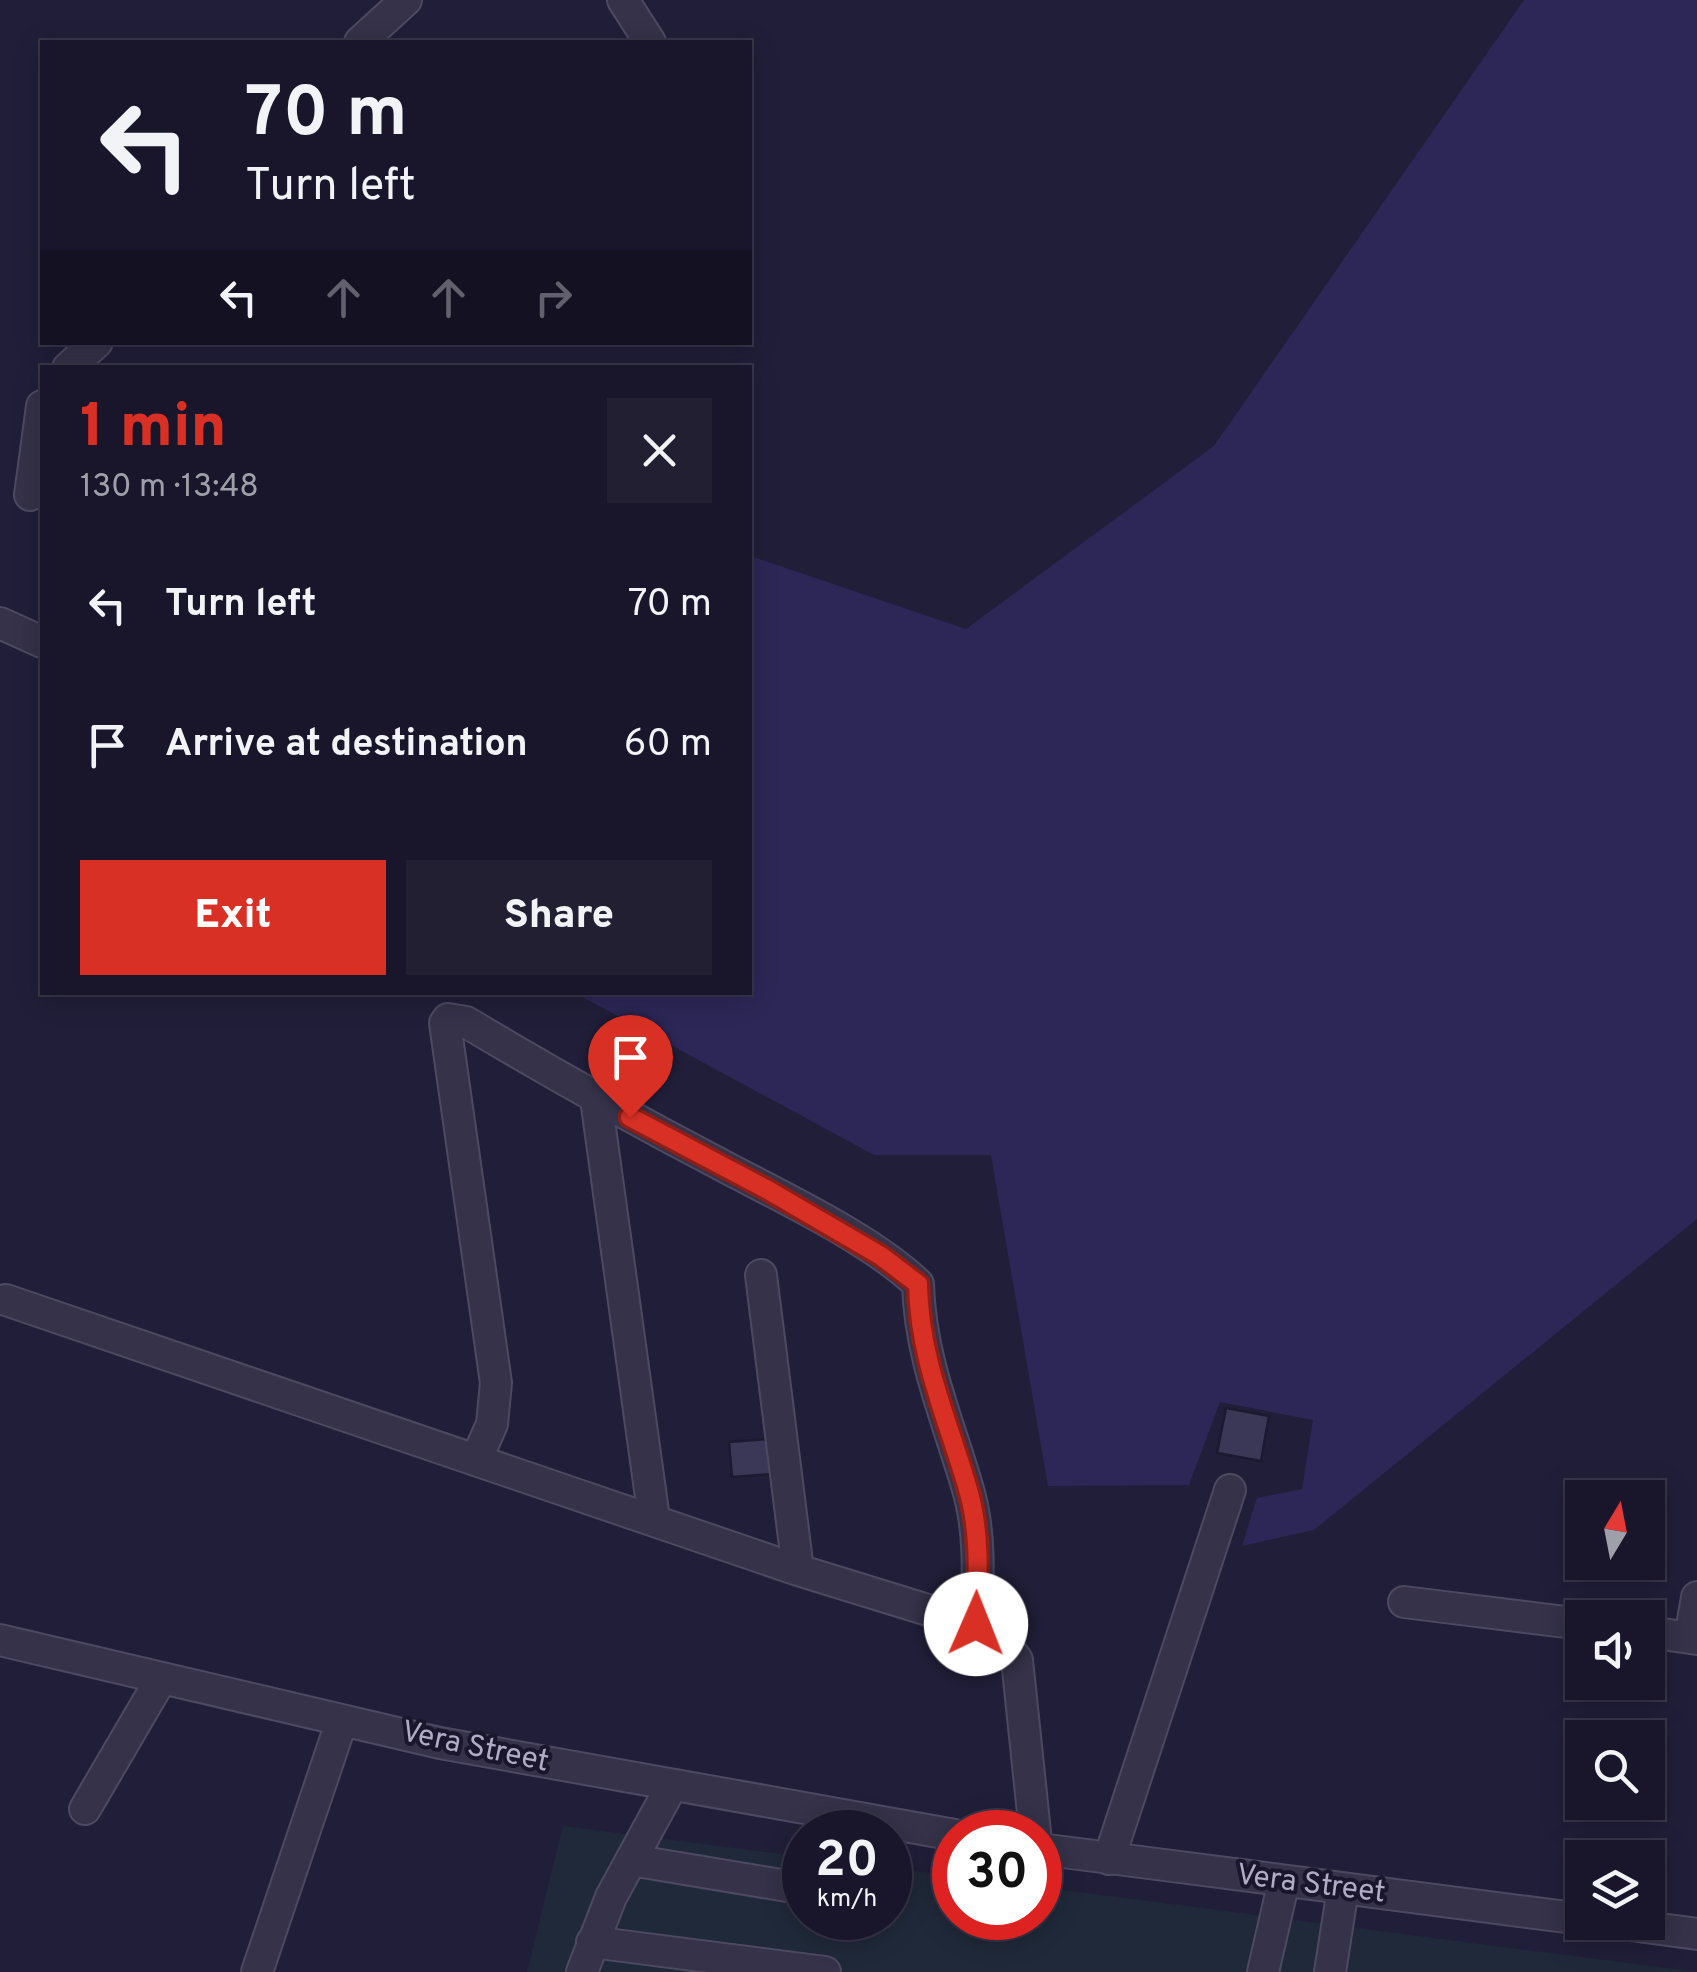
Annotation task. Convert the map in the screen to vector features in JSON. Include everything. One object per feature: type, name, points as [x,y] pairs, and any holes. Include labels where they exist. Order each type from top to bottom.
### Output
[{"type":"street","points":[[362,40],[406,0]]},
{"type":"street","points":[[623,0],[649,40]]},
{"type":"street","points":[[71,365],[93,345]]},
{"type":"street","points":[[30,494],[40,421]]},
{"type":"street","points":[[0,622],[40,641]]},
{"type":"street","points":[[476,1460],[492,1424],[496,1383],[444,1023],[448,1018],[466,1022],[596,1099],[768,1190],[881,1256],[918,1284],[918,1316],[926,1360],[977,1529],[976,1624]]},
{"type":"street","points":[[596,1099],[654,1520]]},
{"type":"street","points":[[761,1275],[798,1570]]},
{"type":"street","points":[[6,1300],[798,1570],[996,1631],[1016,1660],[1033,1810]]},
{"type":"street","points":[[1109,1859],[1230,1490]]},
{"type":"street","points":[[1665,1634],[1694,1638],[1697,1597]]},
{"type":"street","points":[[1404,1602],[1565,1622]]},
{"type":"street","name":"Vera Street","points":[[0,1640],[342,1720],[672,1787],[932,1830]]},
{"type":"street","points":[[85,1809],[161,1680]]},
{"type":"street","points":[[257,1972],[342,1720]]},
{"type":"street","points":[[582,1972],[631,1860],[672,1787]]},
{"type":"street","name":"Vera Street","points":[[1062,1852],[1565,1917]]},
{"type":"street","points":[[631,1860],[782,1885]]},
{"type":"street","points":[[1263,1972],[1284,1881]]},
{"type":"street","points":[[1330,1972],[1343,1889]]},
{"type":"street","points":[[1665,1930],[1697,1934]]},
{"type":"street","points":[[592,1942],[825,1972]]},
{"type":"shaded area","points":[[1524,0],[1697,0],[1697,1219],[1314,1530],[1242,1546],[1257,1498],[1302,1489],[1313,1420],[1220,1402],[1189,1485],[1048,1486],[991,1155],[874,1155],[579,995],[752,995],[752,557],[966,629],[1214,446]]},
{"type":"shaded area","points":[[563,1826],[782,1854],[782,1940],[912,1940],[912,1871],[932,1873],[932,1940],[1062,1940],[1062,1890],[1697,1972],[527,1972]]},
{"type":"building","points":[[1226,1408],[1269,1416],[1261,1461],[1217,1453]]},
{"type":"building","points":[[768,1439],[772,1474],[732,1477],[729,1442]]},
{"type":"route","points":[[630,1117],[768,1190],[881,1256],[918,1284],[920,1336],[977,1529],[976,1624]]}]
